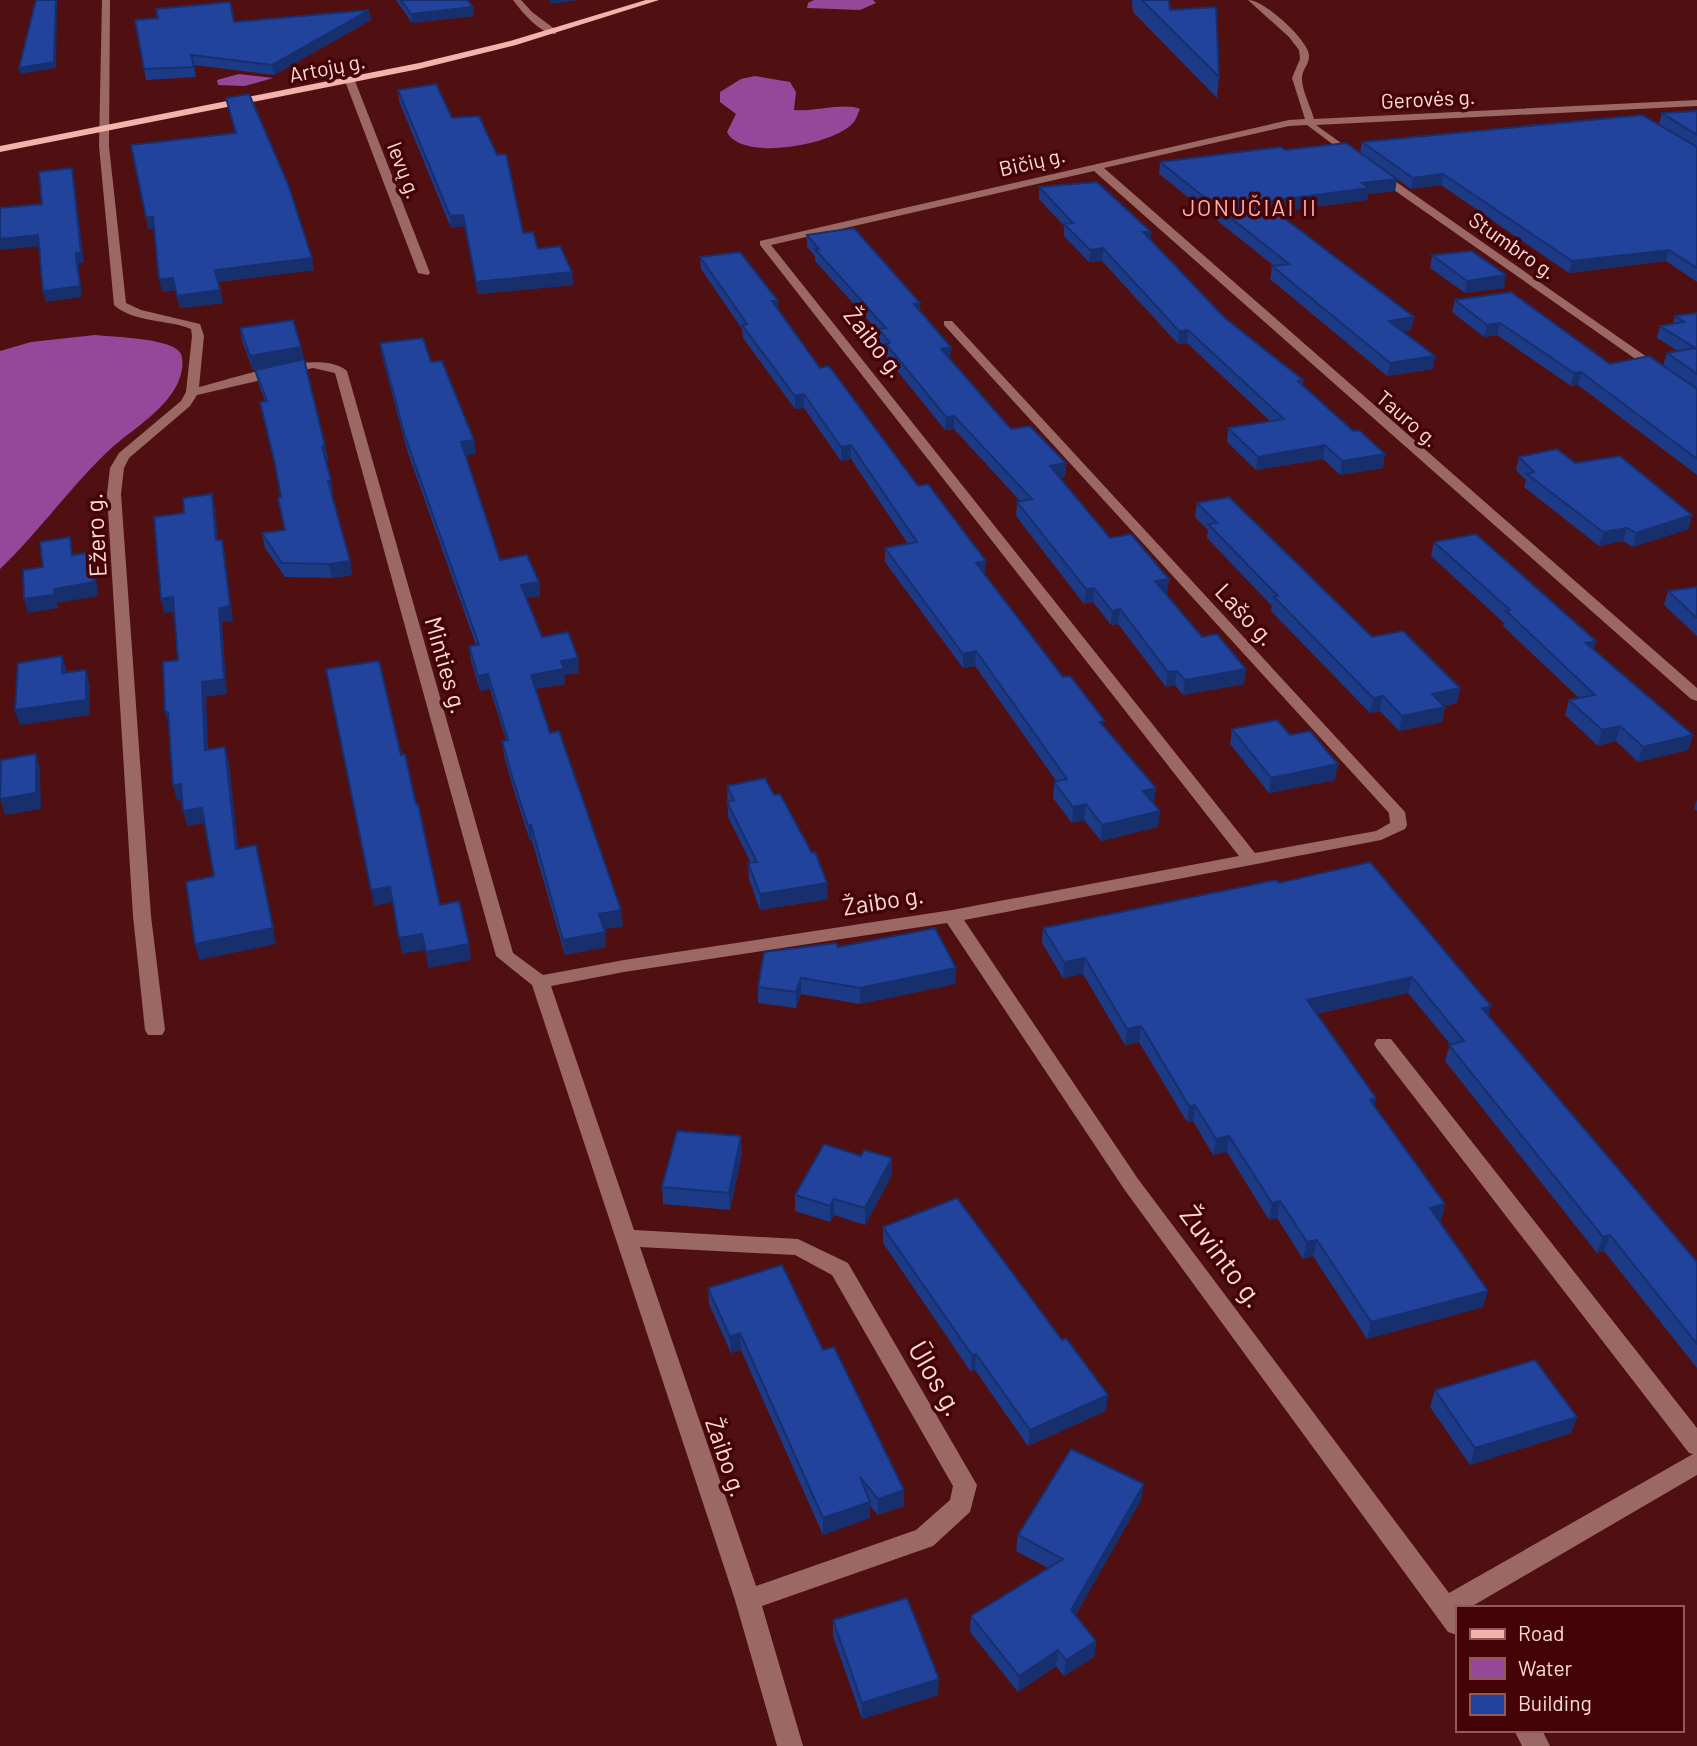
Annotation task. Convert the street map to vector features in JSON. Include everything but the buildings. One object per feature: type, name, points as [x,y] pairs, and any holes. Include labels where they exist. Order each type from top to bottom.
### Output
[{"type":"main road","name":"Artojų g.","points":[[0,149],[350,81],[463,56],[553,32],[655,0]]},
{"type":"street","points":[[106,0],[107,128],[104,146],[120,305],[128,310],[182,320],[196,327],[198,336],[192,392]]},
{"type":"street","points":[[517,0],[529,14],[553,32]]},
{"type":"street","points":[[1252,0],[1294,37],[1304,51],[1306,60],[1297,78],[1310,122]]},
{"type":"street","name":"Ievų g.","points":[[350,81],[424,273]]},
{"type":"street","name":"Gerovės g.","points":[[1310,122],[1697,103]]},
{"type":"street","points":[[1620,107],[1636,117]]},
{"type":"street","name":"Bičių g.","points":[[764,243],[1216,138],[1310,122]]},
{"type":"street","name":"Stumbro g.","points":[[1310,122],[1320,134],[1697,398]]},
{"type":"street","name":"Tauro g.","points":[[1095,166],[1697,696]]},
{"type":"street","name":"Žaibo g.","points":[[764,243],[1250,859],[952,916],[624,966],[540,982],[748,1600],[790,1746]]},
{"type":"street","name":"Lašo g.","points":[[948,323],[1397,812],[1399,825],[1381,835],[1250,859]]},
{"type":"street","name":"Minties g.","points":[[192,392],[313,364],[330,366],[341,371],[505,956],[540,982]]},
{"type":"street","name":"Ežero g.","points":[[155,1030],[142,916],[114,494],[117,468],[124,456],[186,403],[192,392]]},
{"type":"street","name":"Žuvinto g.","points":[[952,916],[1131,1185],[1452,1616]]},
{"type":"street","points":[[1384,1044],[1697,1446]]},
{"type":"street","name":"Ūlos g.","points":[[626,1238],[798,1247],[840,1269],[965,1485],[961,1505],[924,1538],[748,1600]]},
{"type":"street","points":[[1468,1606],[1697,1463]]},
{"type":"water","points":[[814,0],[873,0],[876,3],[860,10],[807,8],[808,3]]},
{"type":"water","points":[[239,74],[273,78],[245,86],[218,85],[217,80]]},
{"type":"water","points":[[755,76],[790,82],[796,92],[794,110],[846,106],[860,109],[853,123],[827,138],[788,147],[750,146],[736,141],[727,132],[736,114],[720,102],[720,92],[741,79]]},
{"type":"water","points":[[95,335],[155,341],[176,349],[181,354],[182,363],[178,382],[167,400],[104,455],[0,569],[0,351],[31,342]]},
{"type":"district","name":"JONUČIAI II","points":[[1250,207]]}]
